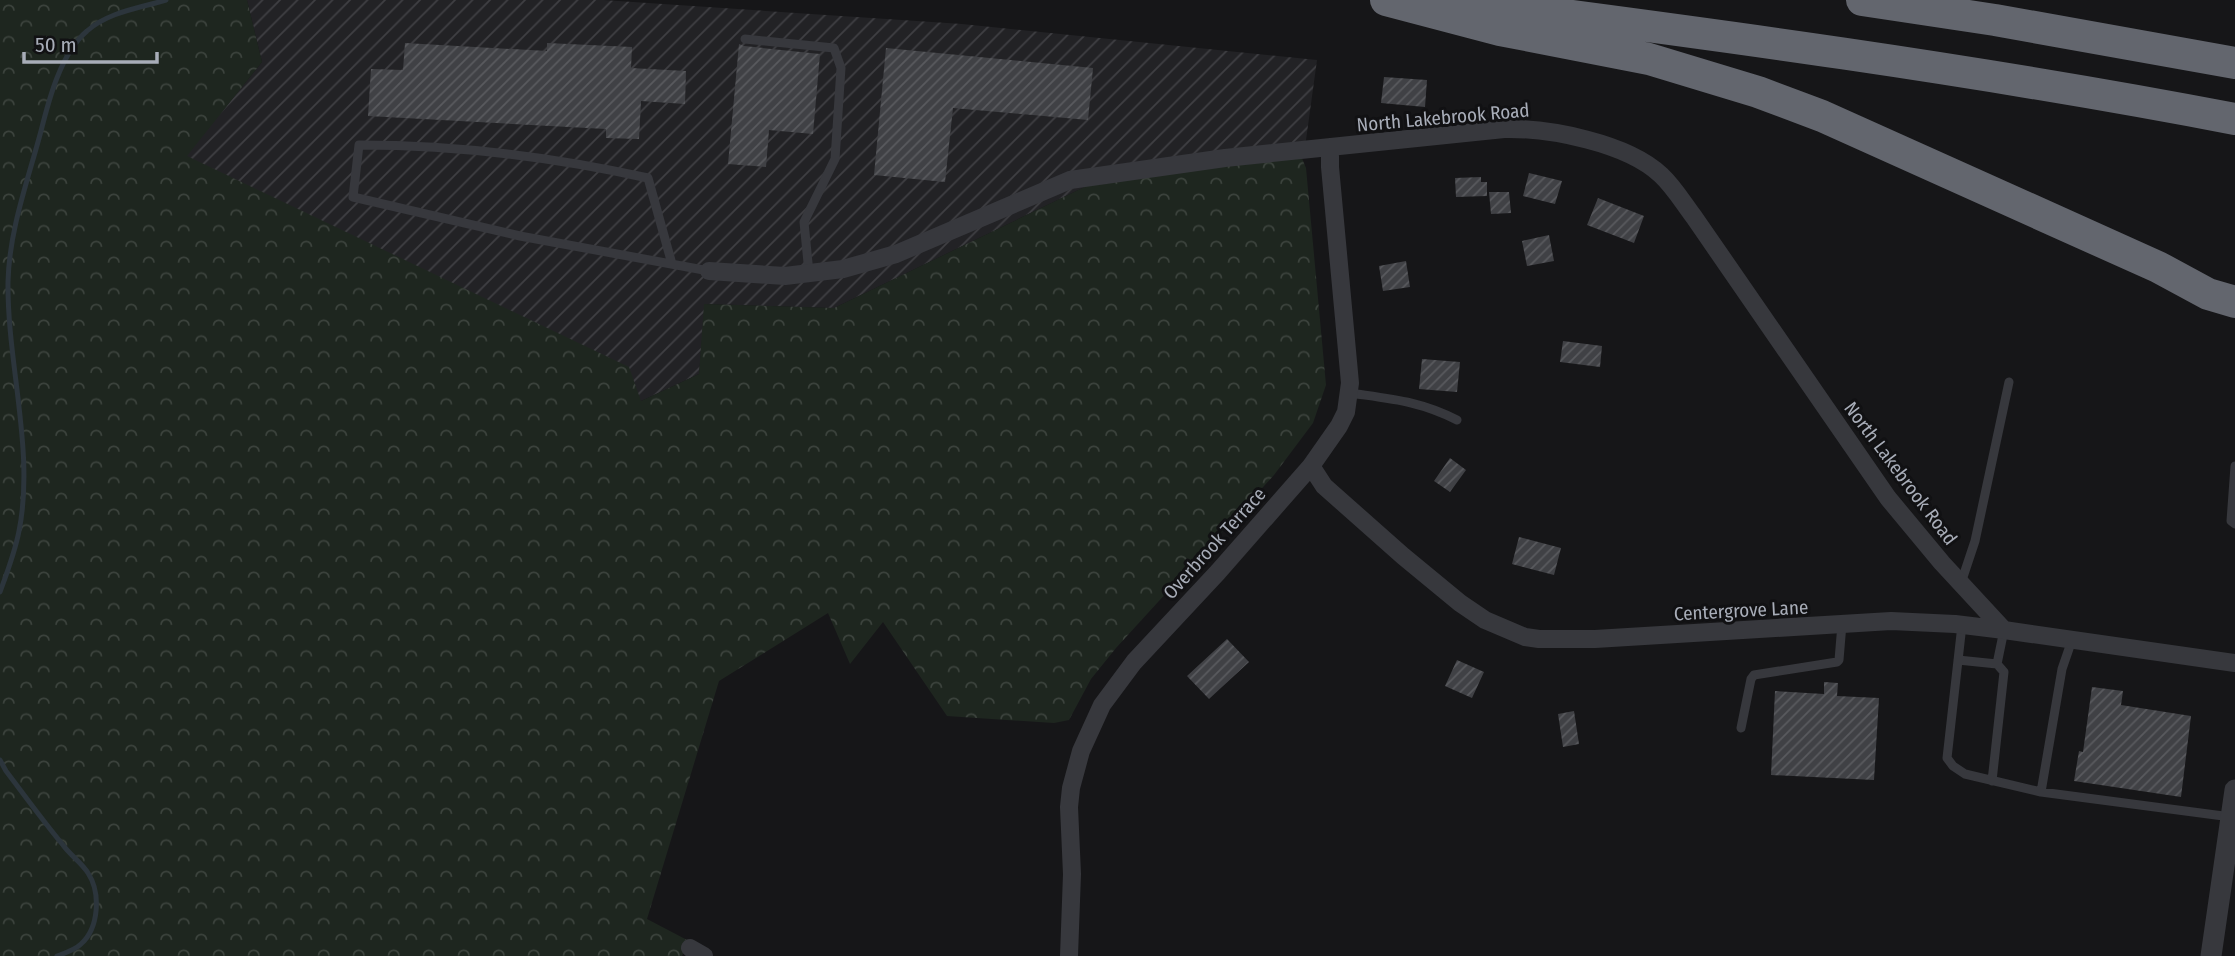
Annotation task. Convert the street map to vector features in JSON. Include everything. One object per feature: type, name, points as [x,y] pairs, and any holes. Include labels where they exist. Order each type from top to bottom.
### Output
[{"type":"highway","points":[[1385,0],[1500,30],[1648,59],[1758,92],[1822,116],[2158,267],[2222,298],[2235,318]]},
{"type":"highway","points":[[1450,0],[1716,34],[1923,65],[2235,119]]},
{"type":"highway","points":[[1862,0],[1995,20],[2235,63]]},
{"type":"street","name":"North Lakebrook Road","points":[[709,271],[809,275],[843,269],[896,254],[1070,180],[1225,158],[1525,128],[1601,144],[1637,157],[1662,176],[1888,498],[2004,629]]},
{"type":"street","name":"Overbrook Terrace","points":[[1069,956],[1071,788],[1081,751],[1096,717],[1110,691],[1134,662],[1311,466],[1346,412],[1350,393],[1330,147]]},
{"type":"street","name":"Centergrove Lane","points":[[1311,466],[1324,486],[1460,603],[1485,620],[1525,638],[1595,639],[1891,621],[2004,629],[2235,663]]},
{"type":"street","points":[[2211,956],[2235,790]]},
{"type":"lane","points":[[745,39],[834,48],[841,68],[835,159],[803,222],[809,275]]},
{"type":"lane","points":[[672,264],[648,178],[587,164],[433,147],[359,145],[353,197],[520,236],[709,271]]},
{"type":"lane","points":[[1961,583],[1975,541],[2008,382]]},
{"type":"lane","points":[[1350,393],[1416,402],[1457,420]]},
{"type":"lane","points":[[2235,466],[2231,521],[2235,524]]},
{"type":"lane","points":[[1741,728],[1754,675],[1837,662],[1842,624]]},
{"type":"lane","points":[[1962,625],[1948,758],[1953,766],[1965,774],[2042,792],[2231,817]]},
{"type":"lane","points":[[1997,664],[2004,629]]},
{"type":"lane","points":[[2042,792],[2062,668],[2072,639]]},
{"type":"lane","points":[[1958,660],[1997,664],[2004,672],[1992,781]]},
{"type":"shaded area","points":[[247,0],[603,0],[962,24],[1317,60],[1306,140],[1301,156],[1097,181],[834,308],[705,304],[699,374],[641,401],[186,156],[262,62]]},
{"type":"green space","points":[[0,0],[247,0],[262,62],[187,156],[629,367],[641,401],[699,374],[704,304],[834,308],[1097,181],[1301,156],[1306,168],[1326,385],[1313,423],[1274,475],[1116,648],[1091,679],[1069,720],[1054,723],[947,716],[883,622],[850,664],[828,613],[719,681],[647,919],[689,941],[682,956],[0,956]]},
{"type":"building","points":[[405,43],[547,51],[547,43],[632,47],[631,68],[686,71],[685,104],[641,101],[639,139],[606,138],[606,129],[368,116],[371,69],[403,70]]},
{"type":"building","points":[[739,44],[820,54],[813,134],[769,130],[766,167],[728,164]]},
{"type":"building","points":[[886,48],[1093,68],[1088,120],[953,108],[945,182],[874,175]]},
{"type":"building","points":[[1384,77],[1427,80],[1425,107],[1381,103]]},
{"type":"building","points":[[1529,173],[1562,181],[1555,204],[1523,196]]},
{"type":"building","points":[[1481,177],[1481,182],[1487,182],[1487,196],[1456,197],[1455,178]]},
{"type":"building","points":[[1489,192],[1509,192],[1511,213],[1491,214]]},
{"type":"building","points":[[1598,198],[1644,216],[1634,243],[1587,225]]},
{"type":"building","points":[[1549,235],[1554,261],[1527,266],[1522,241]]},
{"type":"building","points":[[1406,261],[1410,287],[1383,291],[1379,266]]},
{"type":"building","points":[[1563,341],[1602,346],[1600,367],[1560,362]]},
{"type":"building","points":[[1422,359],[1460,362],[1457,392],[1419,389]]},
{"type":"building","points":[[1450,458],[1466,470],[1450,492],[1434,481]]},
{"type":"building","points":[[1519,537],[1561,548],[1554,575],[1512,564]]},
{"type":"building","points":[[1227,639],[1249,662],[1209,699],[1187,676]]},
{"type":"building","points":[[1457,660],[1484,672],[1472,698],[1445,686]]},
{"type":"building","points":[[1824,682],[1838,683],[1837,696],[1879,698],[1874,780],[1771,775],[1775,691],[1824,694]]},
{"type":"building","points":[[2092,687],[2123,691],[2121,705],[2191,716],[2181,797],[2074,781],[2079,751],[2083,752]]},
{"type":"building","points":[[1574,711],[1579,744],[1563,747],[1558,714]]},
{"type":"waterway","points":[[0,592],[17,539],[23,501],[24,470],[9,313],[9,263],[20,206],[48,105],[63,64],[87,31],[114,15],[166,0]]},
{"type":"waterway","points":[[0,760],[48,827],[85,869],[95,890],[96,910],[92,929],[76,948],[57,956]]}]
